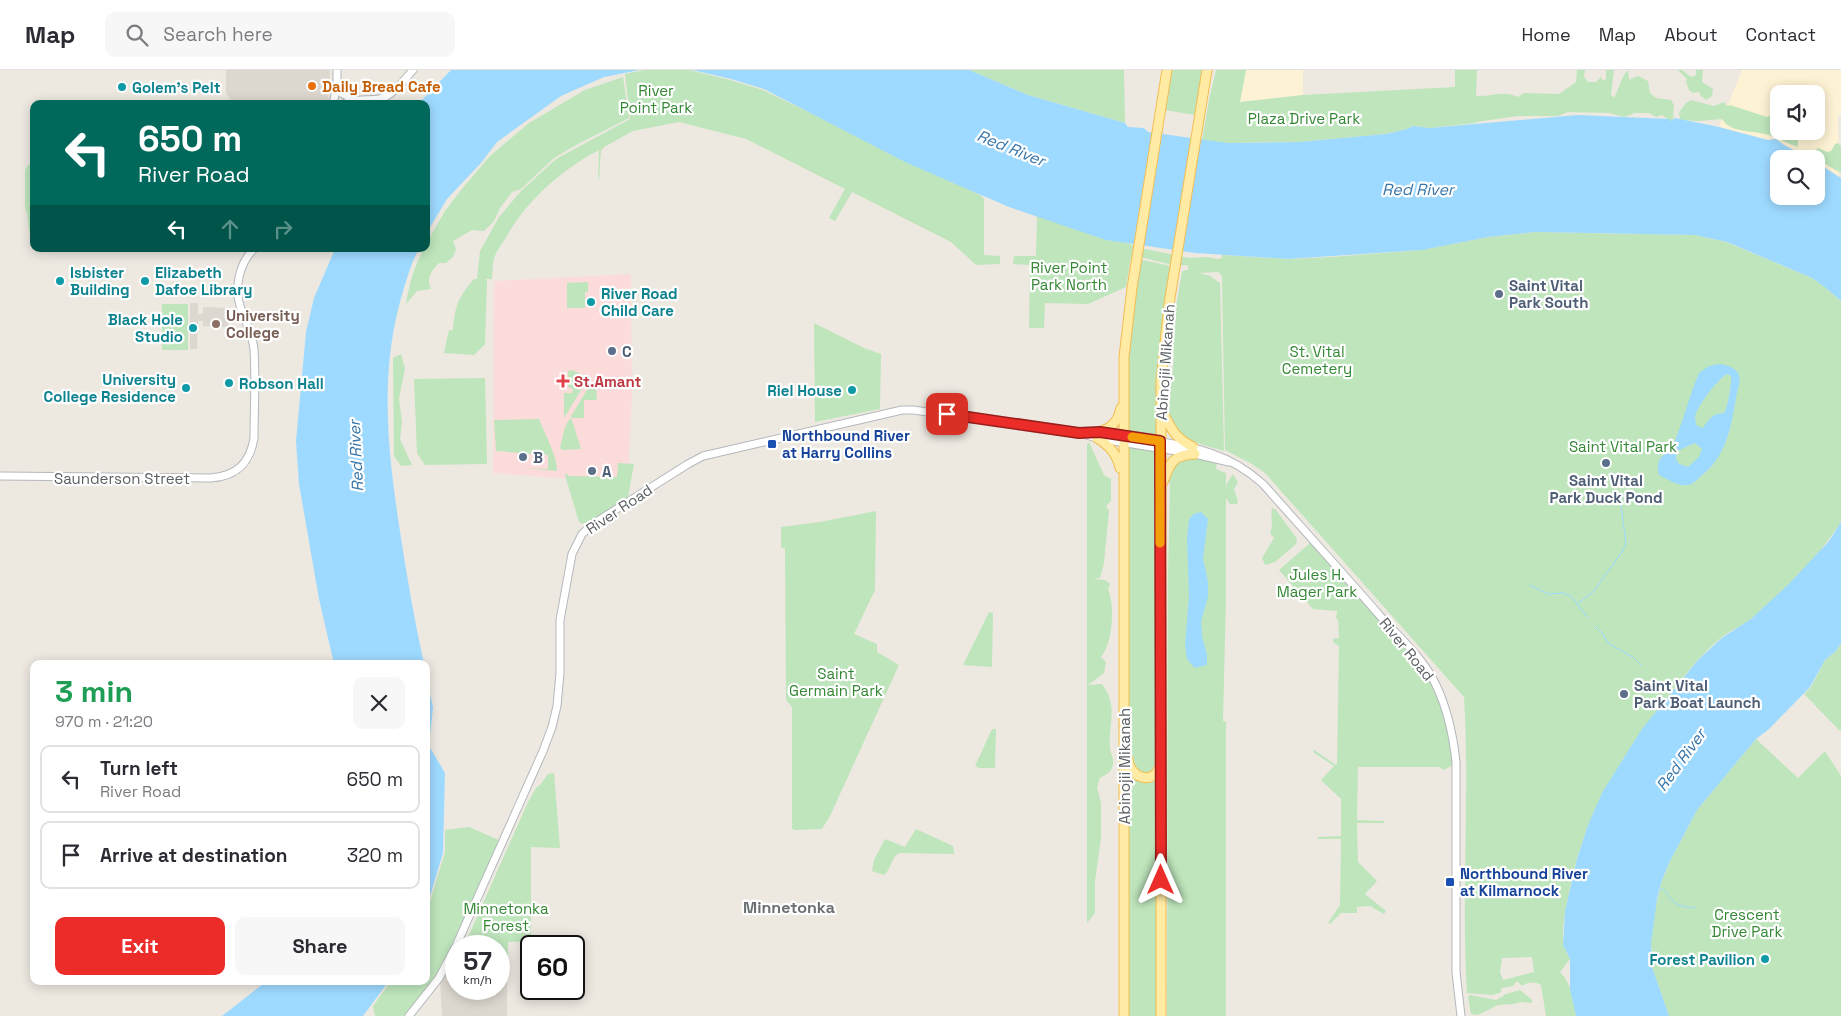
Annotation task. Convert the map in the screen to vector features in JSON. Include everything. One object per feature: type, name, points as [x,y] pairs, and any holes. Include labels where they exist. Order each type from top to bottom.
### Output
[{"type":"main road","name":"Abinojii Mikanah","points":[[1124,1016],[1123,393],[1125,338],[1167,70]]},
{"type":"main road","name":"Abinojii Mikanah","points":[[1161,1016],[1160,408],[1165,335],[1208,70]]},
{"type":"main road","points":[[1123,393],[1118,418],[1110,428],[1097,435],[1115,453],[1124,482]]},
{"type":"main road","points":[[1160,408],[1180,441],[1194,450]]},
{"type":"main road","points":[[1160,490],[1168,467],[1173,460],[1194,450]]},
{"type":"main road","points":[[1124,694],[1130,768],[1138,776],[1149,777],[1156,774],[1161,763]]},
{"type":"street","points":[[334,100],[337,85],[337,70]]},
{"type":"street","points":[[337,85],[341,93],[354,99],[380,99],[397,88],[413,70]]},
{"type":"street","name":"Saunderson Street","points":[[0,476],[211,478],[227,475],[241,467],[248,459],[254,438],[254,361],[251,336],[238,300],[240,272],[252,252]]},
{"type":"street","name":"River Road","points":[[461,935],[552,727],[558,690],[560,620],[574,548],[582,534],[589,527],[703,456],[902,410],[913,410],[1194,450],[1249,472],[1326,554],[1416,656],[1431,676],[1446,705],[1456,762],[1456,972],[1461,1016]]},
{"type":"street","name":"River Road","points":[[410,1016],[439,978],[445,967]]},
{"type":"shaded area","points":[[226,70],[330,70],[328,100],[230,100],[226,93]]},
{"type":"shaded area","points":[[1246,70],[1303,70],[1303,95],[1239,102]]},
{"type":"shaded area","points":[[1742,70],[1841,70],[1841,115],[1838,115],[1839,177],[1825,168],[1825,150],[1793,150],[1777,140],[1825,140],[1825,85],[1770,85],[1769,140],[1719,127]]},
{"type":"shaded area","name":"St.Amant","points":[[631,274],[632,398],[627,493],[568,479],[493,473],[494,281]]},
{"type":"shaded area","name":"University College","points":[[190,303],[198,303],[198,314],[203,314],[203,307],[229,308],[228,327],[203,326],[203,321],[198,321],[197,349],[190,349]]},
{"type":"shaded area","points":[[445,972],[445,1000],[507,1000],[507,1016],[442,1016],[440,982]]},
{"type":"green space","name":"River Point Park","points":[[645,70],[689,70],[763,90],[980,195],[984,199],[984,255],[1000,256],[1000,264],[976,265],[951,242],[852,192],[835,221],[829,218],[845,189],[746,139],[679,122],[633,131],[604,147],[601,151],[599,179],[599,150],[571,167],[534,199],[514,225],[496,254],[493,261],[492,279],[485,279],[487,280],[485,344],[474,355],[444,353],[449,330],[453,330],[458,302],[474,279],[477,279],[480,251],[499,217],[521,191],[556,159],[630,119],[625,74]]},
{"type":"green space","points":[[969,70],[1124,70],[1125,123],[1028,95]]},
{"type":"green space","points":[[1170,70],[1204,70],[1196,115],[1164,110]]},
{"type":"green space","name":"Plaza Drive Park","points":[[1216,70],[1246,70],[1240,102],[1303,95],[1455,87],[1455,70],[1477,70],[1476,96],[1507,94],[1518,97],[1524,93],[1559,94],[1576,82],[1577,70],[1585,70],[1584,77],[1588,82],[1596,82],[1601,77],[1603,81],[1606,79],[1606,70],[1614,70],[1611,95],[1614,98],[1628,70],[1629,80],[1638,76],[1648,81],[1650,93],[1656,98],[1671,100],[1674,105],[1673,120],[1670,121],[1662,115],[1656,117],[1649,113],[1635,113],[1624,117],[1609,113],[1568,112],[1558,116],[1518,116],[1429,128],[1413,126],[1386,134],[1299,142],[1228,143],[1202,140]]},
{"type":"green space","points":[[1678,70],[1682,70],[1691,77],[1696,75],[1696,70],[1703,70],[1702,82],[1713,89],[1712,96],[1706,100],[1699,92],[1693,93],[1689,90],[1686,82],[1687,79]]},
{"type":"green space","points":[[623,77],[629,118],[554,158],[521,189],[512,192],[500,208],[494,221],[484,231],[472,230],[453,241],[456,249],[453,257],[446,263],[439,263],[430,275],[431,289],[417,291],[406,304],[412,276],[420,255],[422,252],[430,252],[430,237],[445,211],[461,190],[490,156],[529,123],[585,90]]},
{"type":"green space","points":[[1691,100],[1714,106],[1724,102],[1727,106],[1730,105],[1767,117],[1770,116],[1770,135],[1731,127],[1722,119],[1680,120],[1679,112]]},
{"type":"green space","points":[[1781,140],[1798,140],[1798,147]]},
{"type":"green space","points":[[1838,143],[1841,146],[1841,173],[1825,164],[1825,151],[1831,151],[1835,144]]},
{"type":"green space","points":[[30,165],[30,231],[25,208],[25,170]]},
{"type":"green space","name":"Saint Vital Park","points":[[1037,216],[1106,240],[1122,241],[1140,248],[1189,258],[1208,257],[1217,259],[1222,258],[1222,255],[1288,259],[1422,250],[1488,237],[1535,232],[1695,235],[1726,242],[1812,278],[1841,301],[1841,522],[1822,549],[1788,586],[1764,609],[1722,637],[1695,664],[1654,715],[1611,780],[1588,826],[1579,851],[1564,922],[1563,939],[1570,959],[1560,972],[1570,987],[1576,1016],[1546,1016],[1541,985],[1536,983],[1522,986],[1517,981],[1513,986],[1502,988],[1500,993],[1492,995],[1467,993],[1465,956],[1466,734],[1464,697],[1265,473],[1225,450],[1222,276],[1218,272],[1199,273],[1188,270],[1188,265],[1174,265],[1145,258],[1131,257],[1126,287],[1088,304],[1045,303],[1044,328],[1029,328],[1030,265],[1013,264],[1014,256],[1036,256]],"holes":[[[1532,957],[1534,972],[1503,980],[1500,972],[1502,958]]]},
{"type":"green space","points":[[1142,260],[1171,266],[1159,352],[1156,437],[1128,434],[1128,365],[1132,303]]},
{"type":"green space","points":[[1185,270],[1210,276],[1220,283],[1224,451],[1198,443],[1182,435],[1175,429],[1168,412],[1174,357],[1172,348],[1173,323],[1182,272]]},
{"type":"green space","points":[[588,282],[588,292],[585,292],[585,308],[567,308],[567,283]]},
{"type":"green space","points":[[162,304],[188,304],[188,350],[162,350]]},
{"type":"green space","points":[[814,323],[864,348],[881,354],[880,409],[815,422]]},
{"type":"green space","points":[[401,354],[405,369],[399,398],[402,423],[400,439],[412,465],[401,466],[394,456],[393,358]]},
{"type":"green space","points":[[572,370],[583,375],[586,382],[564,418],[564,393],[572,393],[573,389],[568,387],[568,371]]},
{"type":"green space","points":[[485,378],[487,464],[425,465],[417,453],[414,379]]},
{"type":"green space","points":[[590,385],[596,388],[597,400],[584,400],[584,418],[572,418],[571,416]]},
{"type":"green space","points":[[570,418],[581,449],[562,450],[560,448],[565,427]]},
{"type":"green space","points":[[539,419],[553,452],[557,471],[524,468],[548,469],[548,455],[496,451],[494,420]]},
{"type":"green space","points":[[1089,442],[1104,475],[1111,479],[1111,501],[1106,506],[1109,511],[1104,563],[1100,578],[1092,579],[1105,580],[1110,584],[1108,589],[1112,605],[1112,624],[1108,642],[1101,657],[1106,662],[1104,673],[1088,685],[1102,684],[1110,700],[1112,715],[1110,749],[1113,762],[1110,771],[1100,778],[1097,787],[1101,803],[1101,838],[1095,881],[1095,913],[1087,923],[1087,445]]},
{"type":"green space","points":[[1126,446],[1154,449],[1156,761],[1151,771],[1145,774],[1138,772],[1130,765],[1126,572]]},
{"type":"green space","points":[[1191,456],[1217,462],[1216,469],[1226,473],[1226,491],[1227,483],[1233,474],[1238,482],[1234,489],[1238,501],[1237,504],[1230,504],[1226,498],[1223,721],[1226,722],[1226,1016],[1167,1016],[1170,484],[1168,478],[1173,463]]},
{"type":"green space","points":[[618,463],[634,464],[628,497],[586,525],[579,522],[565,475],[567,473],[568,476],[617,477]]},
{"type":"green space","points":[[1272,508],[1276,510],[1297,539],[1296,544],[1275,562],[1265,565],[1262,558],[1274,538],[1270,533]]},
{"type":"green space","name":"Saint Germain Park","points":[[876,511],[875,590],[854,634],[877,644],[877,652],[899,665],[830,816],[822,829],[794,830],[792,828],[792,707],[786,700],[785,549],[781,547],[781,527],[820,522]]},
{"type":"green space","name":"Jules H. Mager Park","points":[[1310,543],[1356,595],[1355,597],[1391,632],[1424,672],[1441,701],[1447,716],[1453,765],[1444,770],[1439,767],[1358,767],[1357,820],[1384,821],[1384,823],[1357,823],[1358,862],[1377,881],[1365,894],[1386,911],[1384,914],[1370,906],[1357,907],[1357,913],[1341,913],[1330,924],[1328,923],[1340,905],[1341,839],[1318,839],[1318,837],[1341,836],[1341,799],[1321,780],[1334,766],[1313,752],[1314,750],[1337,764],[1339,646],[1334,643],[1333,639],[1339,638],[1338,620],[1336,618],[1337,611],[1313,609],[1279,570]]},
{"type":"green space","points":[[989,612],[993,613],[992,667],[963,665]]},
{"type":"green space","points":[[1841,643],[1840,731],[1804,694],[1811,687],[1825,660],[1836,651]]},
{"type":"green space","points":[[992,729],[996,729],[995,768],[979,768],[975,766]]},
{"type":"green space","name":"Crescent Drive Park","points":[[1756,739],[1798,778],[1825,751],[1841,776],[1841,1016],[1669,1016],[1652,967],[1651,943],[1654,914],[1661,883],[1669,863],[1697,810]]},
{"type":"green space","points":[[1128,771],[1156,777],[1157,1016],[1127,1016]]},
{"type":"green space","name":"Minnetonka Forest","points":[[554,773],[560,848],[531,847],[531,935],[520,935],[520,941],[510,942],[510,935],[469,935],[528,802],[536,788],[548,774]]},
{"type":"green space","points":[[469,827],[501,841],[460,935],[445,935],[445,964],[439,975],[407,1016],[375,1016],[373,1006],[388,985],[430,985],[430,902],[445,852],[445,830]]},
{"type":"green space","points":[[916,829],[953,846],[954,854],[900,853],[894,857],[884,875],[872,871],[874,860],[885,839],[905,847]]},
{"type":"green space","points":[[1520,990],[1532,1000],[1532,1003],[1521,1002],[1498,1005],[1478,1015],[1471,1014],[1468,997],[1470,995],[1496,1000],[1506,994]]},
{"type":"water","points":[[451,70],[640,70],[604,77],[561,96],[497,142],[481,163],[447,199],[430,227],[430,100],[422,100]]},
{"type":"water","name":"Red River","points":[[692,70],[969,70],[1028,95],[1125,123],[1128,127],[1144,128],[1148,132],[1228,143],[1299,142],[1386,134],[1413,126],[1429,128],[1578,115],[1669,119],[1671,121],[1675,118],[1768,140],[1777,140],[1794,150],[1770,150],[1770,205],[1825,205],[1825,168],[1841,178],[1841,301],[1812,278],[1727,242],[1695,235],[1535,232],[1488,237],[1422,250],[1288,259],[1195,253],[1106,240],[1009,207],[905,162],[764,89]]},
{"type":"water","name":"Red River","points":[[334,252],[417,252],[404,288],[396,318],[388,377],[388,406],[391,465],[395,495],[407,578],[423,660],[333,660],[319,599],[299,484],[296,441],[306,332],[314,298]]},
{"type":"water","points":[[1725,365],[1734,369],[1739,375],[1732,420],[1722,451],[1716,460],[1693,483],[1681,485],[1659,475],[1658,463],[1674,443],[1699,373],[1709,366]],"holes":[[[1727,374],[1731,376],[1731,383],[1724,413],[1712,417],[1703,428],[1697,426],[1695,417],[1699,406],[1713,387]],[[1695,443],[1702,449],[1699,457],[1688,467],[1679,464],[1676,459],[1677,451]]]},
{"type":"water","points":[[1201,512],[1208,519],[1203,558],[1208,582],[1208,597],[1201,621],[1207,665],[1195,668],[1187,659],[1185,645],[1189,596],[1187,539],[1189,519],[1194,514]]},
{"type":"water","name":"Red River","points":[[1841,522],[1841,643],[1836,651],[1825,660],[1810,687],[1769,729],[1756,739],[1697,810],[1669,863],[1661,883],[1651,943],[1652,967],[1669,1016],[1576,1016],[1570,989],[1570,959],[1563,945],[1565,911],[1577,859],[1588,825],[1603,791],[1642,729],[1698,660],[1723,637],[1751,619],[1789,584],[1829,541]]},
{"type":"water","points":[[430,694],[433,707],[430,736]]},
{"type":"water","points":[[430,748],[445,773],[443,853],[430,897]]},
{"type":"water","points":[[262,985],[386,985],[363,1016],[222,1016]]},
{"type":"waterway","points":[[1578,603],[1593,592],[1622,552],[1626,543],[1621,506],[1623,494]]},
{"type":"waterway","points":[[1530,585],[1548,594],[1563,593],[1571,596],[1588,618]]},
{"type":"waterway","points":[[1595,626],[1608,643],[1634,658],[1642,666]]},
{"type":"waterway","points":[[1660,888],[1676,904],[1695,908]]},
{"type":"slow traffic","points":[[1132,437],[1160,441],[1160,543]]},
{"type":"place","name":"Daily Bread Cafe","points":[[312,86]]},
{"type":"place","name":"Golem's Pelt","points":[[122,87]]},
{"type":"place","name":"Isbister Building","points":[[60,281]]},
{"type":"place","name":"Elizabeth Dafoe Library","points":[[145,281]]},
{"type":"place","name":"Saint Vital Park South","points":[[1499,294]]},
{"type":"place","name":"River Road Child Care","points":[[591,302]]},
{"type":"place","name":"University College","points":[[216,324]]},
{"type":"place","name":"Black Hole Studio","points":[[193,328]]},
{"type":"place","name":"C","points":[[612,351]]},
{"type":"place","name":"St.Amant","points":[[563,381]]},
{"type":"place","name":"Robson Hall","points":[[229,383]]},
{"type":"place","name":"University College Residence","points":[[186,388]]},
{"type":"place","name":"Riel House","points":[[852,390]]},
{"type":"place","name":"Northbound River at Harry Collins","points":[[772,444]]},
{"type":"place","name":"B","points":[[523,457]]},
{"type":"place","name":"Saint Vital Park Duck Pond","points":[[1606,463]]},
{"type":"place","name":"A","points":[[592,471]]},
{"type":"place","name":"Saint Vital Park Boat Launch","points":[[1624,694]]},
{"type":"place","name":"Northbound River at Kilmarnock","points":[[1450,882]]},
{"type":"place","name":"Forest Pavilion","points":[[1765,959]]},
{"type":"district","name":"Minnetonka","points":[[789,907]]},
{"type":"route","points":[[947,414],[1079,433],[1100,432],[1160,441],[1161,880]]},
{"type":"park label","name":"River Point Park North","points":[[1069,276]]},
{"type":"park label","name":"St. Vital Cemetery","points":[[1317,360]]}]
